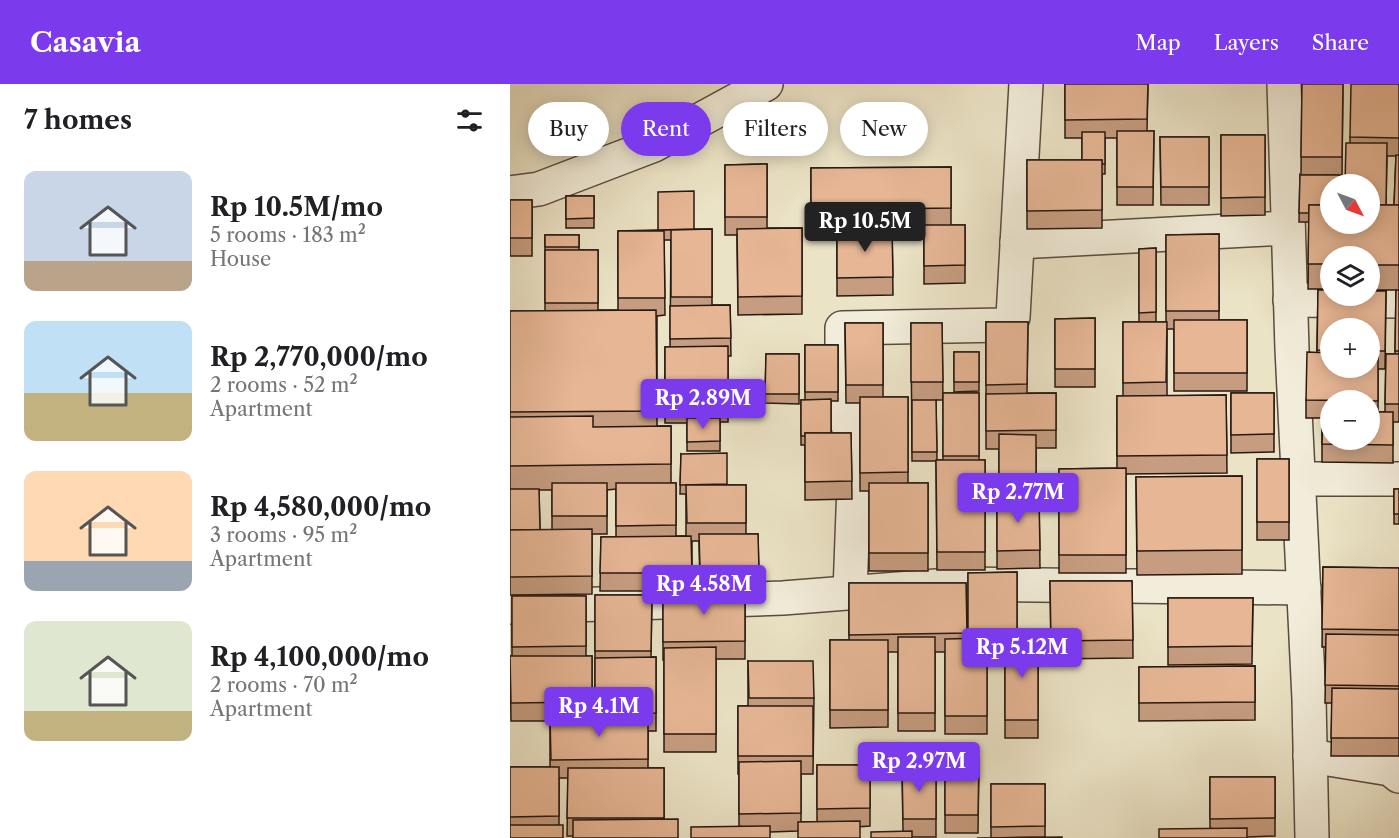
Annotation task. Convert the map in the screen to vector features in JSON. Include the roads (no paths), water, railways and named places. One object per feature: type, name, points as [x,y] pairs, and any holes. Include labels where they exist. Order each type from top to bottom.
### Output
[{"type":"street","points":[[510,193],[539,189],[654,145],[766,84]]},
{"type":"street","points":[[850,592],[855,458],[842,398],[842,328],[1004,325],[1013,317],[1026,84]]},
{"type":"street","points":[[1284,84],[1290,300],[1304,588],[1312,838]]},
{"type":"street","points":[[1017,242],[1288,228]]},
{"type":"street","points":[[1290,300],[1399,301]]},
{"type":"street","points":[[1298,479],[1399,479]]},
{"type":"street","points":[[510,607],[760,599],[962,584],[1304,588]]},
{"type":"street","points":[[1310,756],[1390,769],[1399,776]]}]
